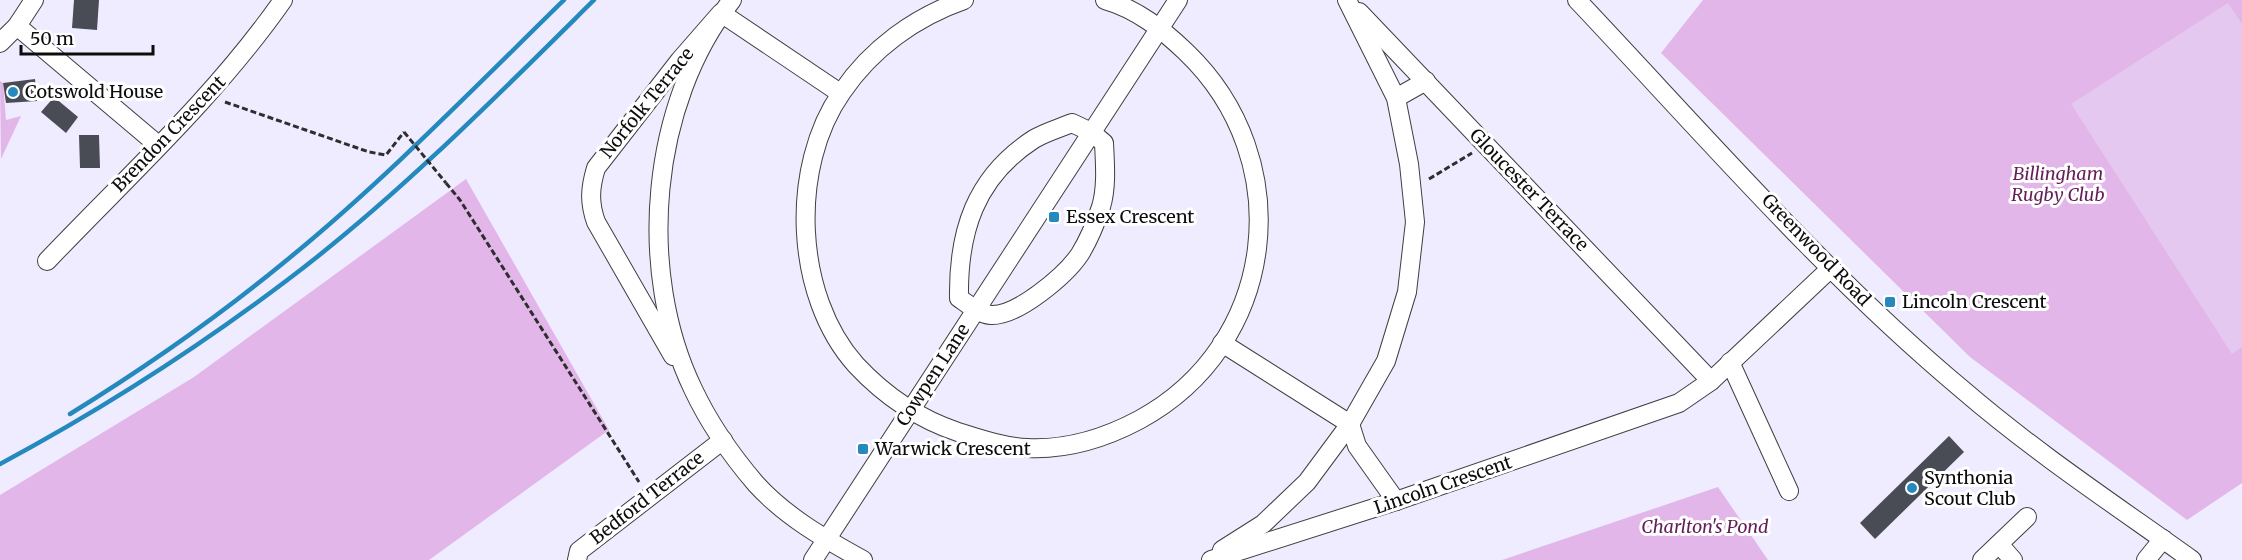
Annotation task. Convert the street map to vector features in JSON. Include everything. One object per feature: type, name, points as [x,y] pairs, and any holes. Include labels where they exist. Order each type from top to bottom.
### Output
[{"type":"street","points":[[0,43],[16,26],[34,0]]},
{"type":"street","name":"Brendon Crescent","points":[[47,261],[207,96],[254,42],[283,0]]},
{"type":"street","points":[[964,0],[939,9],[884,45],[840,93],[818,142],[810,170],[805,230],[812,274],[824,309],[854,363],[882,390],[933,423],[988,441],[1027,448],[1074,445],[1118,431],[1163,407],[1198,376],[1222,343],[1239,314],[1254,272],[1260,214],[1255,168],[1235,117],[1209,75],[1159,27],[1139,14],[1106,0]]},
{"type":"street","name":"Cowpen Lane","points":[[813,560],[1178,0]]},
{"type":"street","points":[[1205,560],[1263,524],[1307,482],[1350,424],[1386,362],[1407,292],[1415,222],[1412,189],[1396,98],[1347,0]]},
{"type":"street","name":"Gloucester Terrace","points":[[1347,0],[1711,381]]},
{"type":"street","name":"Greenwood Road","points":[[1577,0],[1831,268],[1961,389],[2023,439],[2192,560]]},
{"type":"street","points":[[840,93],[727,7],[697,57],[673,118],[658,201],[659,242],[665,296],[674,337],[693,389],[723,440],[758,485],[802,525],[863,560]]},
{"type":"street","name":"Norfolk Terrace","points":[[693,389],[596,222],[591,207],[590,188],[596,168],[680,60],[727,7]]},
{"type":"street","points":[[16,26],[158,145]]},
{"type":"street","points":[[1396,98],[1426,81]]},
{"type":"street","name":"Cowpen Lane","points":[[1072,123],[1091,132],[1104,143],[1106,171],[1101,206],[1080,254],[1046,289],[1016,308],[993,315],[975,310],[959,298],[958,263],[964,234],[975,202],[1000,167],[1035,139],[1072,123]]},
{"type":"street","name":"Lincoln Crescent","points":[[1211,560],[1396,501],[1679,403],[1711,381],[1831,268]]},
{"type":"street","points":[[1222,343],[1350,424],[1357,446],[1396,501]]},
{"type":"street","points":[[1730,362],[1790,494]]},
{"type":"street","name":"Bedford Terrace","points":[[577,560],[579,551],[723,440]]},
{"type":"street","points":[[1982,560],[2027,517]]},
{"type":"street","points":[[2146,560],[2163,539]]},
{"type":"street","points":[[1999,544],[2013,560]]},
{"type":"path","points":[[207,96],[369,152],[386,154],[404,132],[460,200],[648,497]]},
{"type":"path","points":[[1412,189],[1487,145]]},
{"type":"green space","name":"Billingham Rugby Club","points":[[1703,0],[2242,0],[2242,483],[2187,520],[1970,357],[1661,53]]},
{"type":"green space","points":[[0,81],[3,83],[6,120],[21,116],[1,159]]},
{"type":"green space","points":[[466,179],[609,430],[429,560],[0,560],[0,495],[194,377]]},
{"type":"green space","name":"Charlton's Pond","points":[[1718,487],[1768,560],[1502,560]]},
{"type":"shaded area","points":[[2228,3],[2242,24],[2242,347],[2232,354],[2071,104]]},
{"type":"building","points":[[74,0],[99,0],[97,30],[72,28]]},
{"type":"building","points":[[35,79],[37,101],[6,103],[3,83]]},
{"type":"building","points":[[54,97],[78,117],[66,133],[41,112]]},
{"type":"building","points":[[79,135],[99,135],[100,168],[80,168]]},
{"type":"building","name":"Synthonia Scout Club","points":[[1949,436],[1964,452],[1875,539],[1860,523]]},
{"type":"railway","points":[[70,414],[205,324],[319,233],[426,135],[564,0]]},
{"type":"railway","points":[[0,464],[74,423],[182,355],[326,250],[406,182],[594,0]]},
{"type":"place","name":"Cotswold House","points":[[13,92]]},
{"type":"place","name":"Essex Crescent","points":[[1054,217]]},
{"type":"place","name":"Lincoln Crescent","points":[[1890,302]]},
{"type":"place","name":"Warwick Crescent","points":[[863,449]]},
{"type":"place","name":"Synthonia Scout Club","points":[[1912,488]]}]
